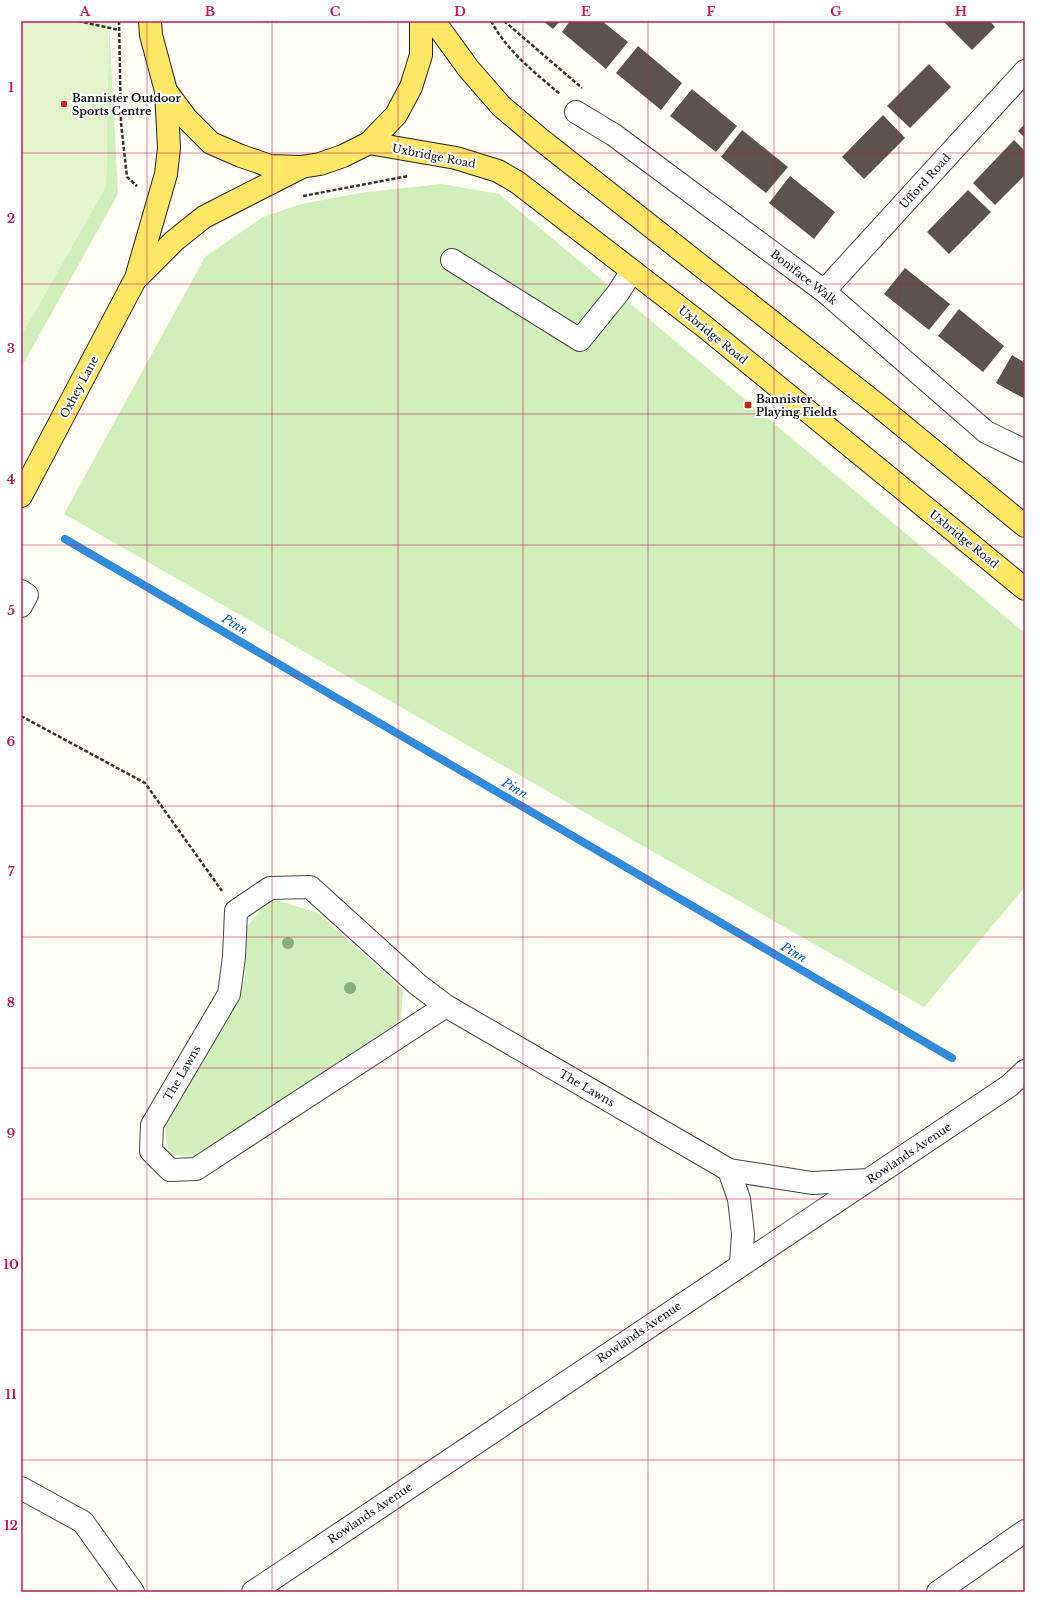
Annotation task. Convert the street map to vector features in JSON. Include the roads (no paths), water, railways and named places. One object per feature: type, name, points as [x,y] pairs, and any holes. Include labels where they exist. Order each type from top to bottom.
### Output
[{"type":"main road","points":[[150,21],[151,35],[166,91],[186,118],[211,143],[241,156],[270,166],[302,167],[326,162],[369,143],[396,115],[410,87],[421,54],[421,21]]},
{"type":"main road","points":[[434,21],[468,68],[501,106],[540,139],[880,406],[1025,526]]},
{"type":"main road","name":"Oxhey Lane","points":[[21,496],[136,278],[166,174],[169,148],[166,91]]},
{"type":"main road","name":"Uxbridge Road","points":[[369,143],[456,158],[498,171],[517,182],[705,327],[1025,589]]},
{"type":"main road","name":"Oxhey Lane","points":[[136,278],[174,241],[204,217],[302,167]]},
{"type":"street","name":"Ufford Road","points":[[824,291],[1025,71]]},
{"type":"street","name":"Boniface Walk","points":[[573,100],[614,135],[824,291],[986,432],[1025,451]]},
{"type":"street","points":[[452,260],[580,340],[618,293],[632,271]]},
{"type":"street","points":[[21,591],[27,595],[21,606]]},
{"type":"street","name":"The Lawns","points":[[446,1006],[196,1168],[170,1170],[151,1150],[152,1125],[229,994],[234,957],[236,911],[270,888],[310,888],[418,984],[446,1006],[729,1170]]},
{"type":"street","name":"Rowlands Avenue","points":[[253,1592],[741,1264],[869,1180],[1017,1090],[1025,1071]]},
{"type":"street","points":[[741,1264],[743,1234],[739,1199],[729,1170],[812,1183],[869,1180]]},
{"type":"street","points":[[21,1488],[83,1522],[133,1592]]},
{"type":"street","points":[[938,1592],[1025,1531]]},
{"type":"waterway","name":"Pinn","points":[[65,539],[952,1058]]},
{"type":"place","name":"Bannister Outdoor Sports Centre","points":[[64,104]]},
{"type":"place","name":"Bannister Playing Fields","points":[[748,405]]}]
